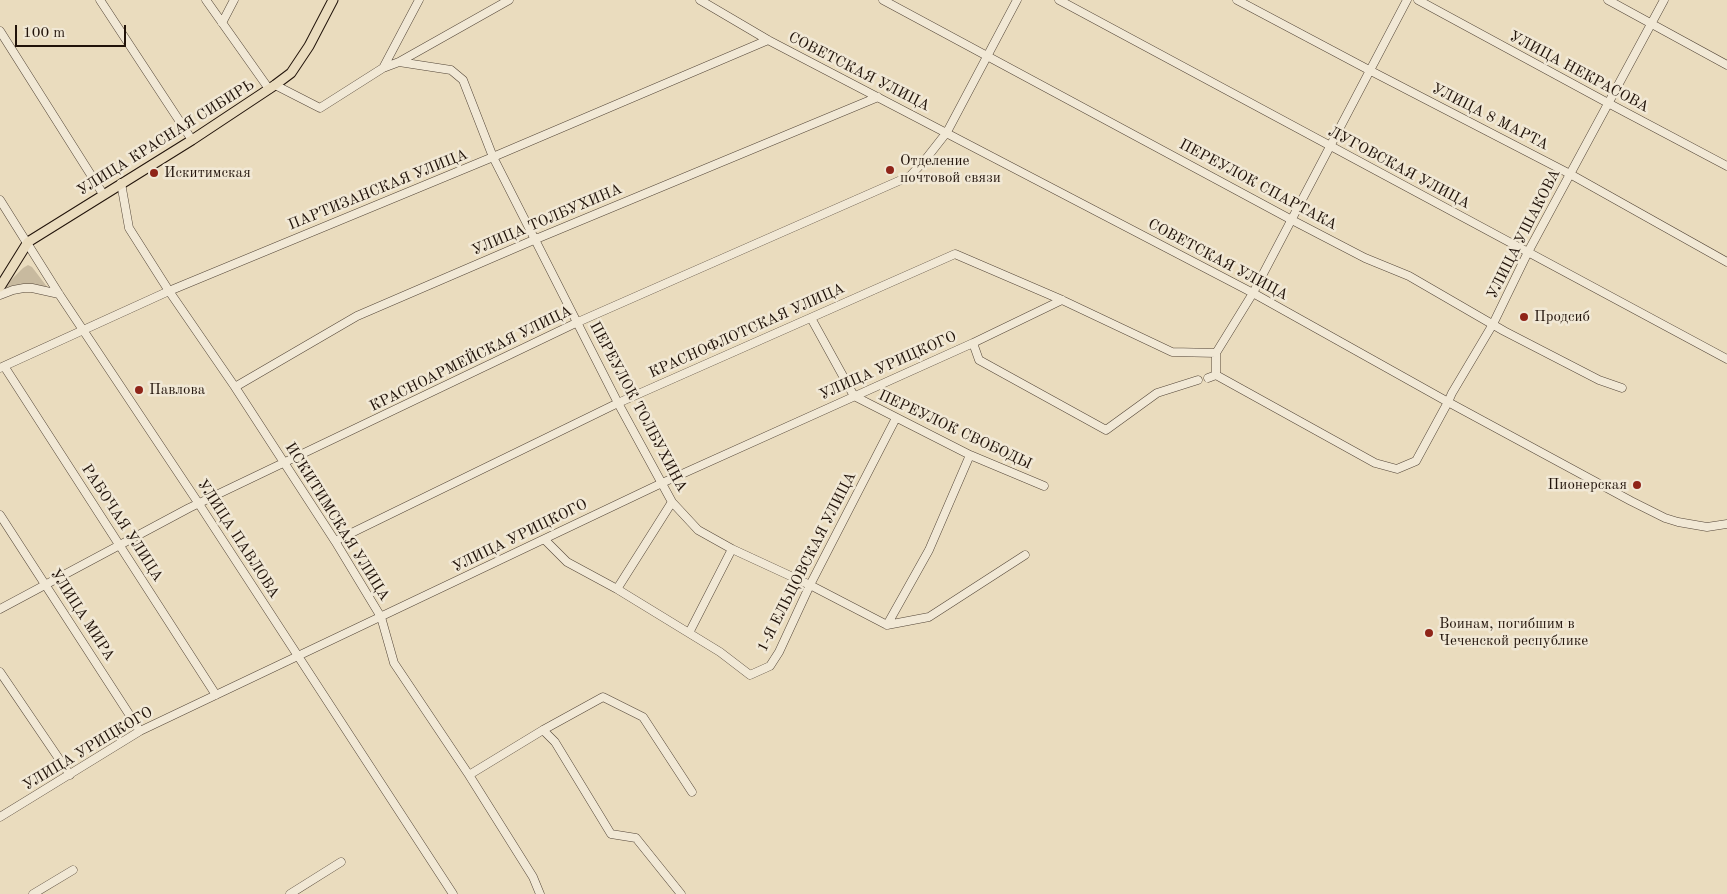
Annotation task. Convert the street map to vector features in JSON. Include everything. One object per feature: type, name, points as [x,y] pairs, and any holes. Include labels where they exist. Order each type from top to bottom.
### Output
[{"type":"main road","name":"УЛИЦА КРАСНАЯ СИБИРЬ","points":[[0,288],[28,242],[192,140],[291,73],[333,0]]},
{"type":"street","points":[[100,0],[192,140]]},
{"type":"street","points":[[206,0],[272,87],[320,108],[383,68],[399,62],[509,0]]},
{"type":"street","points":[[222,23],[234,0]]},
{"type":"street","points":[[383,68],[419,0]]},
{"type":"street","name":"СОВЕТСКАЯ УЛИЦА","points":[[700,0],[768,40],[1252,293],[1448,402],[1665,518],[1691,526],[1707,527],[1727,524]]},
{"type":"street","name":"ПЕРЕУЛОК СПАРТАКА","points":[[883,0],[1290,219],[1365,258],[1409,276],[1493,324],[1599,380],[1622,388]]},
{"type":"street","name":"КРАСНОАРМЕЙСКАЯ УЛИЦА","points":[[0,610],[45,584],[198,504],[578,322],[910,176],[947,132],[1017,0]]},
{"type":"street","name":"ЛУГОВСКАЯ УЛИЦА","points":[[1059,0],[1727,359]]},
{"type":"street","name":"УЛИЦА 8 МАРТА","points":[[1237,0],[1570,174],[1727,262]]},
{"type":"street","points":[[1062,300],[1172,352],[1216,353],[1252,293],[1407,0]]},
{"type":"street","name":"УЛИЦА НЕКРАСОВА","points":[[1418,0],[1727,166]]},
{"type":"street","points":[[1608,0],[1727,65]]},
{"type":"street","name":"УЛИЦА УШАКОВА","points":[[1216,353],[1212,376],[1374,462],[1397,469],[1416,461],[1452,393],[1493,324],[1528,252],[1664,0]]},
{"type":"street","points":[[0,31],[103,194]]},
{"type":"street","name":"ПАРТИЗАНСКАЯ УЛИЦА","points":[[2,367],[168,291],[493,157],[768,40]]},
{"type":"street","name":"ПЕРЕУЛОК ТОЛБУХИНА","points":[[399,62],[451,70],[463,80],[493,157],[618,403],[672,502],[698,530],[732,549],[810,585],[887,625]]},
{"type":"street","name":"УЛИЦА ТОЛБУХИНА","points":[[235,388],[357,316],[536,239],[878,97]]},
{"type":"street","name":"ИСКИТИМСКАЯ УЛИЦА","points":[[121,183],[129,228],[168,291],[235,388],[335,541],[381,618],[394,663],[469,775],[533,878],[540,894]]},
{"type":"street","name":"УЛИЦА ПАВЛОВА","points":[[0,200],[83,331],[453,894]]},
{"type":"street","name":"КРАСНОФЛОТСКАЯ УЛИЦА","points":[[335,541],[618,403],[955,254],[1062,300]]},
{"type":"street","points":[[0,295],[24,288],[59,294]]},
{"type":"street","name":"УЛИЦА УРИЦКОГО","points":[[0,817],[140,731],[662,484],[1062,300]]},
{"type":"street","name":"ПЕРЕУЛОК СВОБОДЫ","points":[[811,318],[854,396],[970,455],[1044,486]]},
{"type":"street","points":[[973,342],[979,360],[1106,430],[1157,393],[1198,380]]},
{"type":"street","name":"РАБОЧАЯ УЛИЦА","points":[[2,367],[120,544],[216,695]]},
{"type":"street","name":"1-Я ЕЛЬЦОВСКАЯ УЛИЦА","points":[[545,540],[567,562],[617,589],[720,652],[750,675],[770,666],[778,652],[810,585],[896,418]]},
{"type":"street","points":[[887,625],[929,550],[970,455]]},
{"type":"street","points":[[617,589],[672,502]]},
{"type":"street","name":"УЛИЦА МИРА","points":[[0,515],[140,731]]},
{"type":"street","points":[[689,634],[732,549]]},
{"type":"street","points":[[887,625],[929,617],[1025,555]]},
{"type":"street","points":[[0,672],[70,775]]},
{"type":"street","points":[[469,775],[542,730],[603,697],[643,717],[692,792]]},
{"type":"street","points":[[542,730],[555,742],[612,834],[636,838],[681,894]]},
{"type":"street","points":[[290,894],[341,862]]},
{"type":"street","points":[[33,894],[73,870]]},
{"type":"shaded area","points":[[28,265],[32,267],[48,288],[35,285],[18,285],[1,290],[23,268]]},
{"type":"place","name":"Отделение почтовой связи","points":[[890,170]]},
{"type":"place","name":"Искитимская","points":[[154,173]]},
{"type":"place","name":"Продсиб","points":[[1524,317]]},
{"type":"place","name":"Павлова","points":[[139,390]]},
{"type":"place","name":"Пионерская","points":[[1637,485]]},
{"type":"place","name":"Воинам, погибшим в Чеченской республике","points":[[1429,633]]}]
